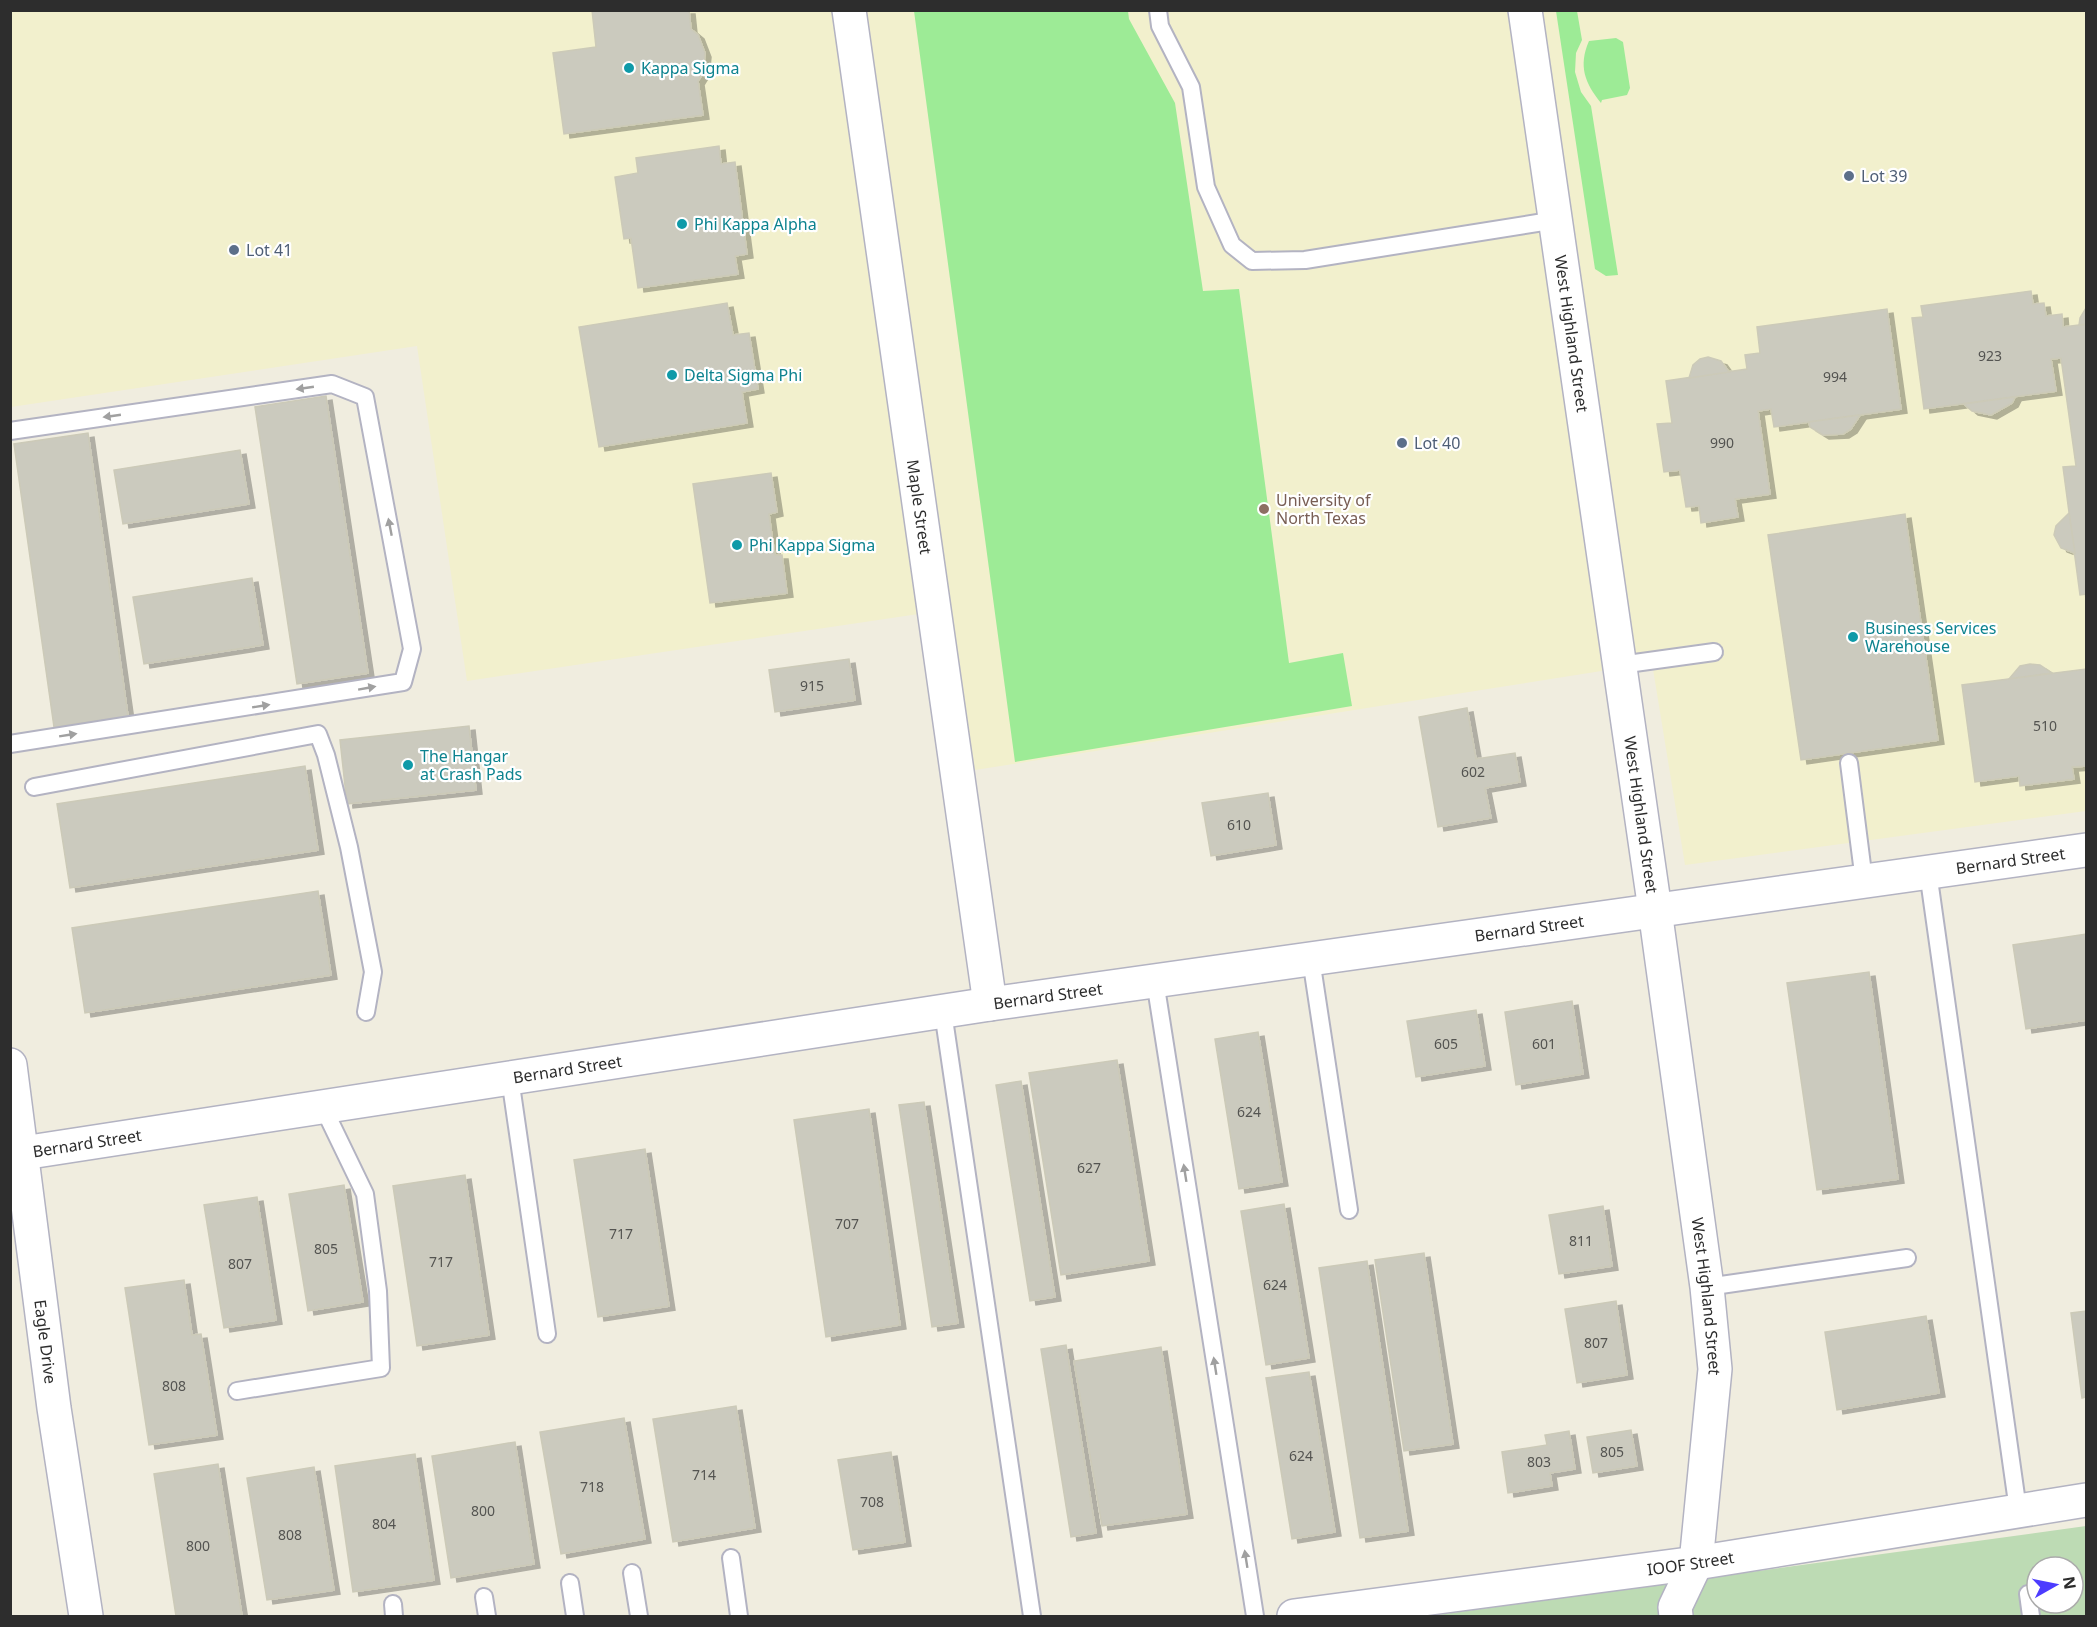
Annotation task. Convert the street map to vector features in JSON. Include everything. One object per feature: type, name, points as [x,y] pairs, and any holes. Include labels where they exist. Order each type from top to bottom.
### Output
[{"type":"street","name":"Maple Street","points":[[849,10],[990,1004]]},
{"type":"street","name":"West Highland Street","points":[[1525,10],[1655,910],[1707,1287],[1715,1369],[1696,1563],[1675,1607],[1676,1617]]},
{"type":"street","name":"Bernard Street","points":[[16,1154],[990,1004],[2086,850]]},
{"type":"street","name":"Eagle Drive","points":[[10,1065],[16,1154],[86,1617]]},
{"type":"street","name":"IOOF Street","points":[[1294,1617],[1696,1563],[2086,1500]]},
{"type":"lane","points":[[1158,10],[1160,26],[1191,87],[1206,187],[1232,245],[1252,261],[1305,260],[1556,220]]},
{"type":"lane","points":[[10,431],[332,384],[365,398],[412,649],[403,682],[10,744]]},
{"type":"lane","points":[[1620,665],[1714,652]]},
{"type":"lane","points":[[34,787],[318,734],[326,755],[349,847],[373,972],[366,1011]]},
{"type":"lane","points":[[1849,763],[1864,881]]},
{"type":"lane","points":[[1928,872],[2018,1510]]},
{"type":"lane","points":[[1311,959],[1349,1210]]},
{"type":"lane","points":[[1155,981],[1255,1617]]},
{"type":"lane","points":[[943,1012],[1032,1617]]},
{"type":"lane","points":[[510,1078],[547,1334]]},
{"type":"lane","points":[[237,1391],[381,1368],[378,1291],[365,1194],[323,1107]]},
{"type":"lane","points":[[1707,1287],[1907,1257]]},
{"type":"lane","points":[[731,1558],[739,1617]]},
{"type":"lane","points":[[632,1573],[639,1617]]},
{"type":"lane","points":[[570,1584],[575,1617]]},
{"type":"lane","points":[[484,1597],[487,1617]]},
{"type":"shaded area","name":"University of North Texas","points":[[11,11],[2086,11],[2086,811],[1685,865],[1652,663],[956,773],[932,612],[467,681],[417,346],[11,407]]},
{"type":"green space","points":[[914,11],[1128,11],[1129,19],[1175,103],[1203,291],[1239,289],[1289,663],[1343,653],[1352,706],[1015,762]]},
{"type":"green space","points":[[1556,11],[1577,11],[1582,40],[1576,53],[1575,72],[1581,92],[1591,106],[1618,275],[1606,276],[1595,269]]},
{"type":"green space","points":[[1616,38],[1623,42],[1630,88],[1627,95],[1602,100],[1601,103],[1587,81],[1584,58],[1589,41]]},
{"type":"green space","points":[[2086,1526],[2086,1616],[1430,1616]]},
{"type":"building","name":"Kappa Sigma","points":[[592,10],[689,10],[691,29],[698,35],[705,53],[703,73],[698,81],[703,115],[564,134],[553,53],[596,47]]},
{"type":"building","name":"Phi Kappa Alpha","points":[[719,146],[721,164],[735,162],[747,254],[735,256],[738,274],[638,288],[631,238],[624,239],[615,177],[638,173],[636,158]]},
{"type":"building","points":[[2031,291],[2033,304],[2044,303],[2046,316],[2062,314],[2063,327],[2086,324],[2086,594],[2080,595],[2063,467],[2076,466],[2061,358],[2051,359],[2056,391],[1924,409],[1912,318],[1923,317],[1921,306]]},
{"type":"building","name":"Delta Sigma Phi","points":[[727,303],[733,335],[749,333],[758,389],[742,392],[747,423],[599,447],[579,327]]},
{"type":"building","points":[[2086,308],[2086,324],[2079,325],[2080,318]]},
{"type":"building","points":[[1887,309],[1901,409],[1774,427],[1771,409],[1758,411],[1770,494],[1735,499],[1738,517],[1701,523],[1699,506],[1686,507],[1680,470],[1664,472],[1657,424],[1672,423],[1666,381],[1747,369],[1745,355],[1760,353],[1757,327]]},
{"type":"building","points":[[1708,357],[1721,361],[1729,372],[1689,378],[1693,365],[1700,359]]},
{"type":"building","points":[[326,396],[368,673],[297,684],[255,407]]},
{"type":"building","points":[[2015,397],[2012,403],[1991,415],[1972,411],[1964,404]]},
{"type":"building","points":[[1860,415],[1851,429],[1843,434],[1823,435],[1810,427],[1809,422]]},
{"type":"building","points":[[88,433],[128,716],[54,727],[14,444]]},
{"type":"building","points":[[240,450],[249,504],[123,524],[114,470]]},
{"type":"building","name":"Phi Kappa Sigma","points":[[771,473],[777,512],[769,514],[775,555],[782,555],[787,593],[710,603],[693,484]]},
{"type":"building","points":[[2069,513],[2075,553],[2061,548],[2054,535],[2056,526]]},
{"type":"building","name":"Business Services Warehouse","points":[[1905,514],[1938,740],[1801,760],[1768,535]]},
{"type":"building","points":[[252,578],[263,645],[144,664],[133,597]]},
{"type":"building","points":[[849,659],[855,700],[775,712],[769,670]]},
{"type":"building","points":[[2040,665],[2052,673],[2009,679],[2020,666]]},
{"type":"building","points":[[2086,669],[2086,766],[2072,767],[2074,779],[2020,786],[2019,776],[1975,782],[1962,685]]},
{"type":"building","points":[[1467,708],[1476,759],[1515,753],[1520,782],[1485,788],[1491,818],[1438,827],[1419,717]]},
{"type":"building","name":"The Hangar at Crash Pads","points":[[469,726],[476,790],[347,804],[340,740]]},
{"type":"building","points":[[305,766],[318,850],[70,888],[57,804]]},
{"type":"building","points":[[1268,793],[1276,845],[1211,856],[1202,803]]},
{"type":"building","points":[[318,891],[331,975],[85,1013],[72,928]]},
{"type":"building","points":[[2086,934],[2086,1020],[2026,1029],[2013,945]]},
{"type":"building","points":[[1869,972],[1898,1179],[1817,1190],[1787,983]]},
{"type":"building","points":[[1572,1001],[1583,1074],[1516,1085],[1505,1012]]},
{"type":"building","points":[[1476,1010],[1485,1066],[1416,1077],[1407,1021]]},
{"type":"building","points":[[1258,1032],[1282,1182],[1239,1189],[1215,1039]]},
{"type":"building","points":[[1117,1060],[1149,1261],[1061,1275],[1029,1073]]},
{"type":"building","points":[[1021,1081],[1055,1297],[1030,1301],[996,1085]]},
{"type":"building","points":[[924,1102],[958,1323],[932,1327],[899,1105]]},
{"type":"building","points":[[869,1109],[900,1325],[826,1337],[794,1120]]},
{"type":"building","points":[[645,1149],[669,1306],[598,1317],[574,1160]]},
{"type":"building","points":[[465,1175],[489,1335],[417,1346],[393,1186]]},
{"type":"building","points":[[344,1185],[363,1302],[308,1311],[289,1194]]},
{"type":"building","points":[[257,1197],[276,1320],[224,1328],[204,1205]]},
{"type":"building","points":[[1284,1204],[1309,1358],[1266,1365],[1241,1211]]},
{"type":"building","points":[[1603,1206],[1612,1266],[1559,1274],[1549,1215]]},
{"type":"building","points":[[1424,1253],[1453,1444],[1404,1451],[1375,1260]]},
{"type":"building","points":[[1367,1261],[1408,1531],[1360,1538],[1319,1268]]},
{"type":"building","points":[[184,1280],[192,1335],[201,1334],[217,1435],[149,1445],[125,1288]]},
{"type":"building","points":[[1616,1301],[1627,1375],[1577,1383],[1565,1309]]},
{"type":"building","points":[[2086,1311],[2086,1397],[2082,1398],[2071,1313]]},
{"type":"building","points":[[1926,1316],[1939,1393],[1837,1410],[1825,1332]]},
{"type":"building","points":[[1066,1345],[1096,1533],[1071,1537],[1041,1349]]},
{"type":"building","points":[[1161,1347],[1187,1514],[1102,1526],[1074,1361]]},
{"type":"building","points":[[1309,1372],[1335,1532],[1292,1539],[1266,1378]]},
{"type":"building","points":[[736,1406],[755,1528],[673,1542],[653,1419]]},
{"type":"building","points":[[624,1418],[645,1539],[561,1554],[540,1432]]},
{"type":"building","points":[[1631,1430],[1637,1466],[1593,1473],[1587,1437]]},
{"type":"building","points":[[1569,1431],[1575,1469],[1550,1473],[1552,1486],[1508,1493],[1502,1452],[1547,1445],[1545,1435]]},
{"type":"building","points":[[515,1442],[534,1564],[451,1578],[432,1456]]},
{"type":"building","points":[[891,1452],[905,1542],[853,1550],[838,1460]]},
{"type":"building","points":[[415,1454],[434,1580],[353,1592],[335,1466]]},
{"type":"building","points":[[218,1464],[242,1616],[176,1616],[154,1474]]},
{"type":"building","points":[[314,1467],[334,1590],[267,1600],[247,1478]]},
{"type":"place","name":"Kappa Sigma","points":[[629,68]]},
{"type":"place","name":"Lot 39","points":[[1849,176]]},
{"type":"place","name":"Phi Kappa Alpha","points":[[682,224]]},
{"type":"place","name":"Lot 41","points":[[234,250]]},
{"type":"place","name":"Delta Sigma Phi","points":[[672,375]]},
{"type":"place","name":"Lot 40","points":[[1402,443]]},
{"type":"place","name":"University of North Texas","points":[[1264,509]]},
{"type":"place","name":"Phi Kappa Sigma","points":[[737,545]]},
{"type":"place","name":"Business Services Warehouse","points":[[1853,637]]},
{"type":"place","name":"The Hangar at Crash Pads","points":[[408,765]]}]
